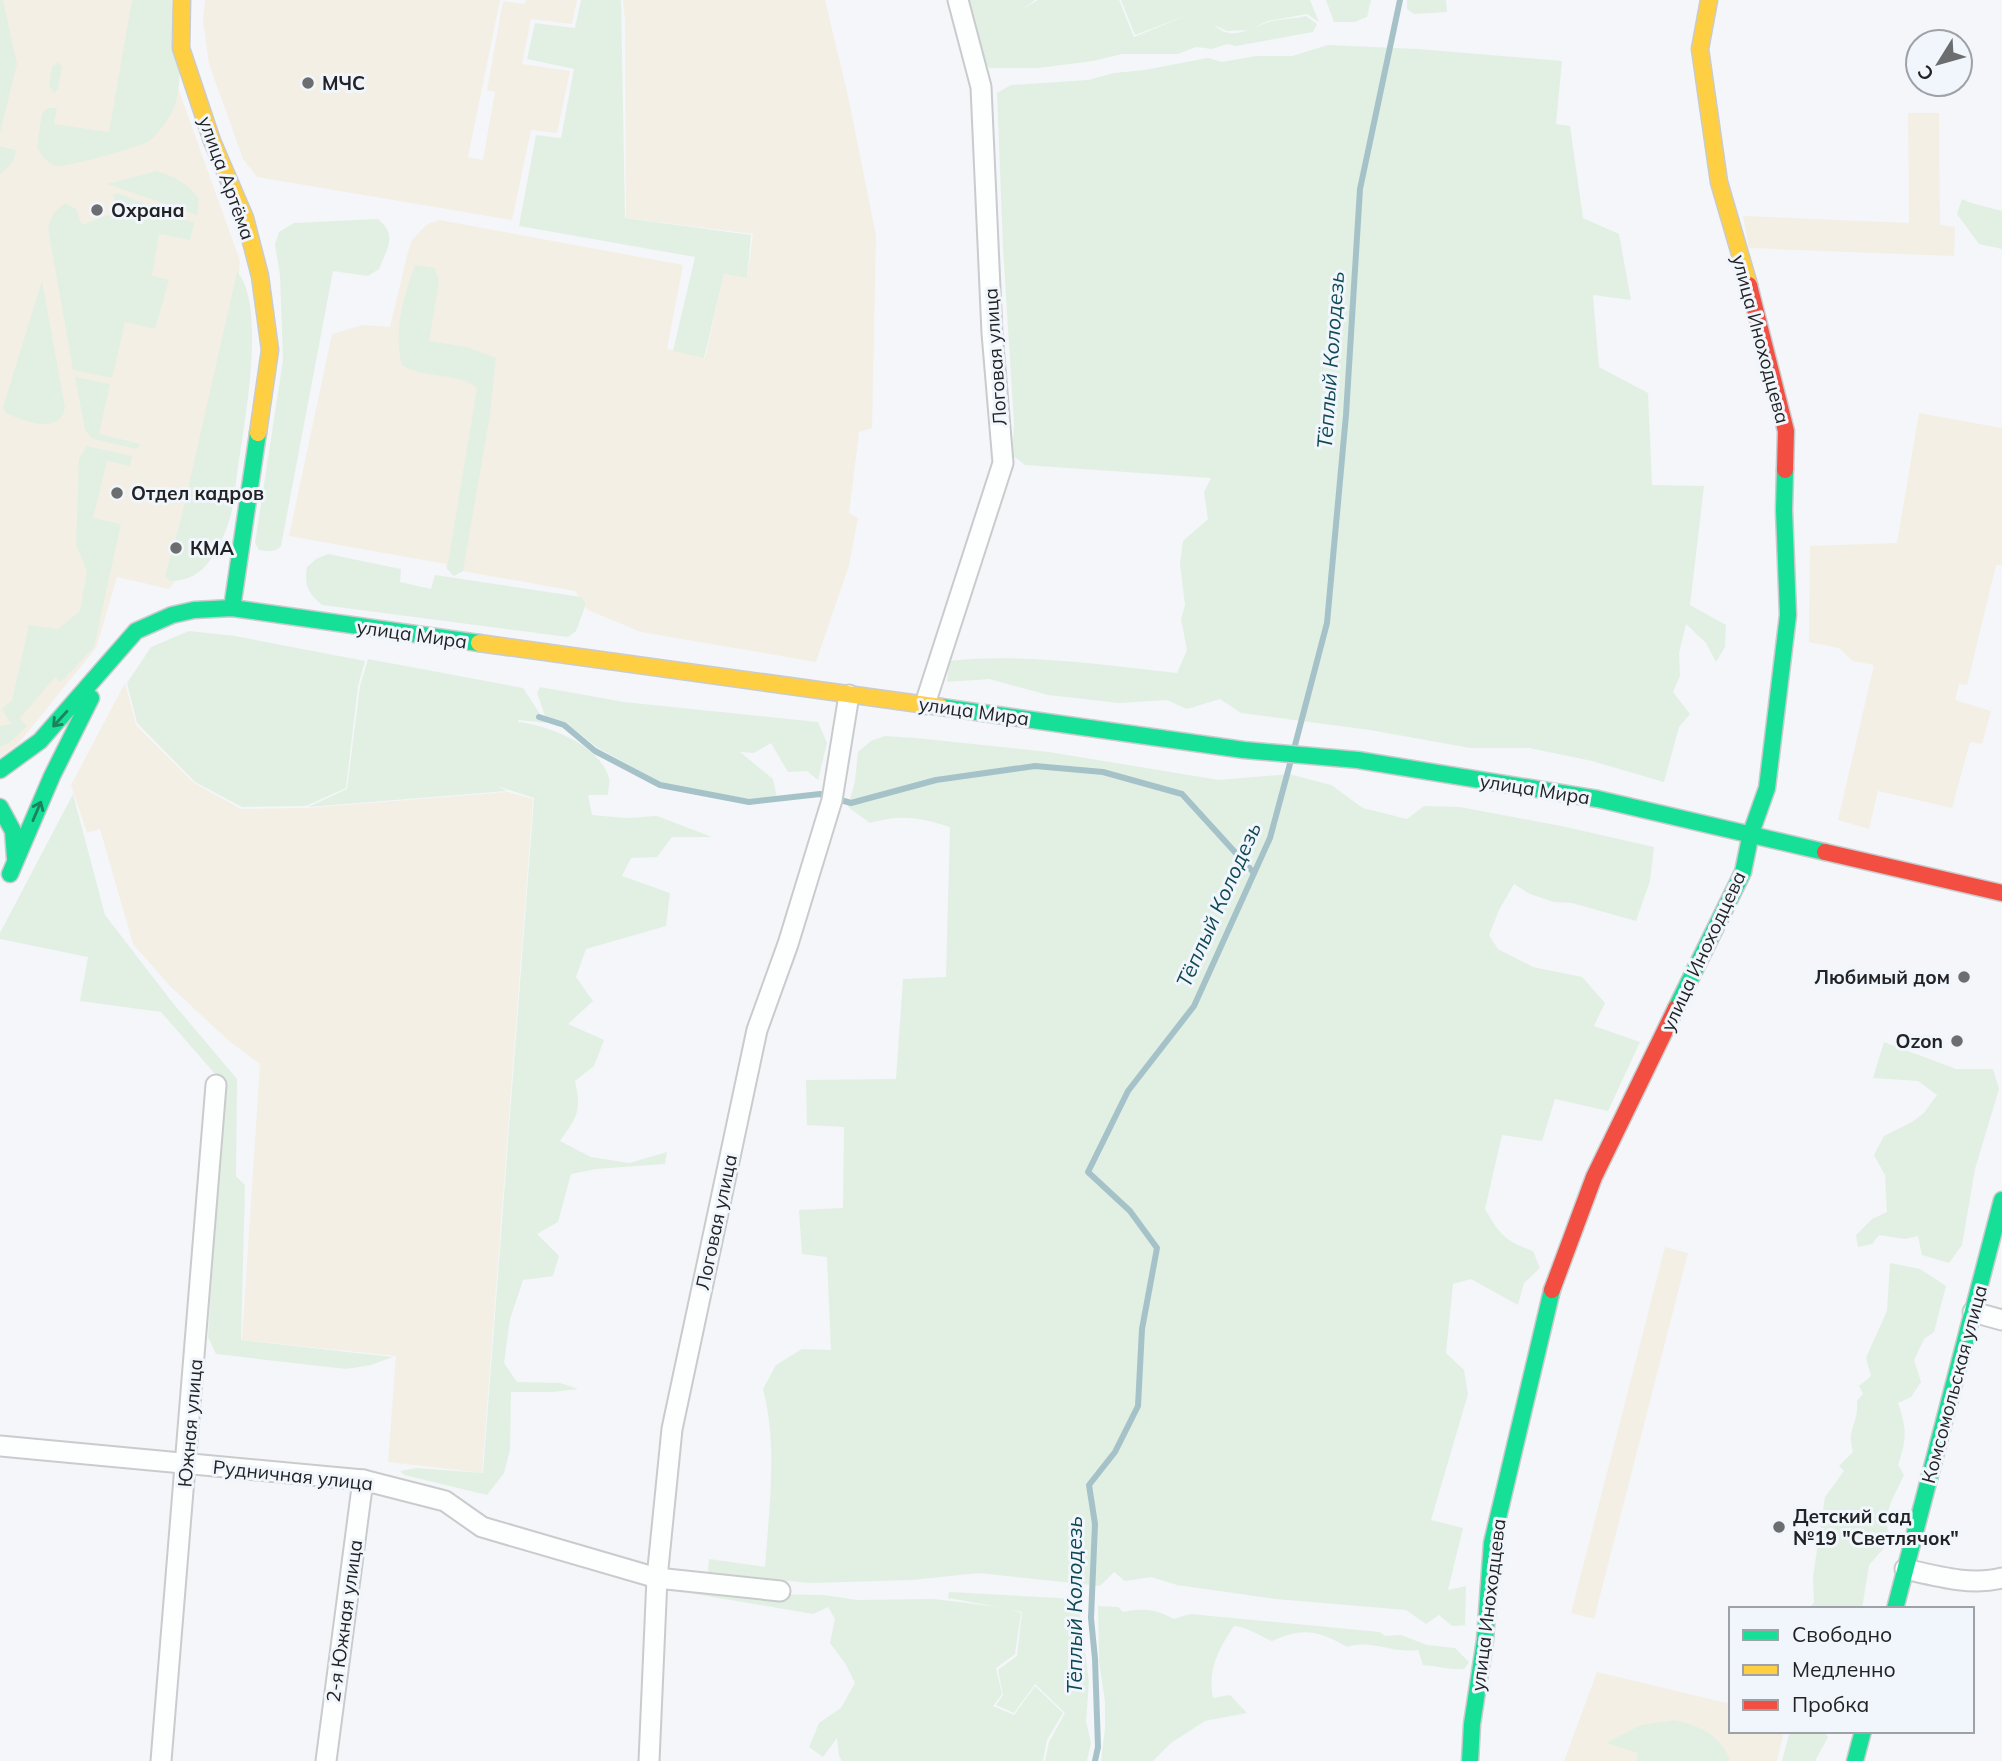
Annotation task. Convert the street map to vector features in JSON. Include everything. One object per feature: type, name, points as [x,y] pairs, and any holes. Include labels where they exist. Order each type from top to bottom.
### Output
[{"type":"street","name":"улица Артёма","points":[[182,0],[181,48],[212,141],[245,218],[260,276],[270,350],[232,608]]},
{"type":"street","name":"Логовая улица","points":[[925,704],[1003,463],[992,333],[981,87],[958,0]]},
{"type":"street","name":"улица Иноходцева","points":[[1469,1761],[1485,1640],[1492,1543],[1549,1297],[1594,1177],[1742,872],[1751,833],[1767,788],[1788,615],[1784,510],[1786,431],[1719,181],[1700,49],[1709,0]]},
{"type":"street","name":"улица Мира","points":[[0,770],[40,741],[106,668],[129,638],[152,621],[177,611],[232,608],[1244,750],[1358,760],[1598,799],[2002,893]]},
{"type":"street","points":[[0,887],[10,874],[52,776],[106,668]]},
{"type":"street","name":"Логовая улица","points":[[649,1761],[657,1578],[672,1429],[757,1030],[788,944],[834,795],[849,695]]},
{"type":"street","points":[[0,807],[10,820],[16,837],[16,856],[10,874]]},
{"type":"street","name":"Южная улица","points":[[161,1761],[216,1085]]},
{"type":"street","name":"Комсомольская улица","points":[[1896,1607],[2002,1200]]},
{"type":"street","points":[[1973,1312],[2002,1320]]},
{"type":"street","name":"Рудничная улица","points":[[0,1446],[363,1480],[445,1501],[482,1528],[657,1578],[780,1591]]},
{"type":"street","name":"2-я Южная улица","points":[[326,1761],[363,1480]]},
{"type":"street","points":[[1905,1569],[1985,1582],[2002,1577]]},
{"type":"street","points":[[1855,1761],[1862,1733]]},
{"type":"shaded area","points":[[0,0],[176,0],[174,77],[240,261],[220,528],[169,589],[117,577],[96,648],[17,745],[0,757]]},
{"type":"shaded area","points":[[0,0],[3,0],[17,64],[0,133]]},
{"type":"shaded area","points":[[132,0],[171,0],[179,77],[172,112],[157,133],[143,144],[87,161],[53,165],[37,147],[42,113],[48,108],[57,108],[54,124],[109,132]]},
{"type":"shaded area","points":[[205,0],[500,0],[468,157],[483,160],[495,92],[487,90],[503,1],[525,4],[526,0],[577,0],[572,24],[531,19],[522,64],[570,71],[557,133],[531,130],[512,220],[257,177],[243,159],[209,64],[203,20]]},
{"type":"shaded area","points":[[581,0],[621,0],[625,218],[751,235],[747,278],[724,274],[704,358],[673,351],[695,257],[519,226],[536,135],[561,138],[574,69],[527,59],[535,23],[575,28]]},
{"type":"shaded area","points":[[623,0],[825,0],[848,96],[876,236],[872,428],[859,432],[849,513],[858,518],[849,565],[816,662],[641,632],[588,610],[575,591],[446,568],[446,564],[289,536],[332,334],[363,325],[390,327],[412,240],[426,225],[439,220],[683,265],[667,349],[705,358],[724,274],[747,278],[753,234],[626,218]]},
{"type":"shaded area","points":[[965,0],[1035,0],[1024,8],[1038,0],[1119,0],[1134,37],[1188,15],[1135,35],[1121,0],[1310,0],[1319,22],[1307,14],[1268,21],[1254,28],[1306,16],[1317,24],[1313,32],[1236,46],[1227,44],[1212,49],[1196,47],[1178,54],[1122,54],[1039,68],[990,68],[981,61],[976,47],[980,42]],"holes":[[[1214,25],[1227,31],[1248,30],[1239,33],[1226,32]]]},
{"type":"shaded area","points":[[1326,0],[1371,0],[1367,17],[1355,22],[1334,22]]},
{"type":"shaded area","points":[[1407,0],[1446,0],[1447,12],[1414,14],[1407,9]]},
{"type":"shaded area","points":[[1328,45],[1418,49],[1562,61],[1556,124],[1570,126],[1583,218],[1619,234],[1631,300],[1593,295],[1599,367],[1648,393],[1652,485],[1704,486],[1690,605],[1726,625],[1725,647],[1716,662],[1706,643],[1686,624],[1679,653],[1680,676],[1673,692],[1690,714],[1679,727],[1664,782],[1592,761],[1529,748],[1470,748],[1370,730],[1241,713],[1220,699],[1187,709],[1167,700],[1119,703],[1048,695],[989,679],[947,682],[949,661],[978,659],[1063,661],[1177,673],[1187,650],[1181,619],[1185,605],[1180,564],[1183,541],[1208,519],[1204,492],[1211,478],[1025,465],[1012,455],[1014,424],[997,93],[1011,85],[1088,80],[1114,73],[1208,58],[1222,62],[1256,56],[1292,56]]},
{"type":"shaded area","points":[[58,62],[62,67],[58,89],[54,93],[49,86],[52,67]]},
{"type":"shaded area","points":[[1908,113],[1939,113],[1940,225],[1955,227],[1954,256],[1749,248],[1743,216],[1909,223]]},
{"type":"shaded area","points":[[0,146],[16,150],[11,164],[0,174]]},
{"type":"shaded area","points":[[157,171],[181,181],[195,193],[199,199],[197,215],[107,184]]},
{"type":"shaded area","points":[[118,193],[194,223],[190,240],[159,234],[152,276],[169,280],[155,329],[125,322],[112,378],[73,370],[48,228],[53,214],[65,203],[76,209],[82,225],[118,211],[113,195]]},
{"type":"shaded area","points":[[1962,199],[2002,211],[2002,249],[1979,244],[1957,214]]},
{"type":"shaded area","points":[[378,219],[388,231],[389,237],[379,269],[368,276],[333,271],[281,546],[274,551],[259,550],[255,543],[283,360],[280,275],[275,244],[279,232],[294,223]]},
{"type":"shaded area","points":[[415,265],[435,268],[439,282],[429,341],[467,347],[496,358],[490,415],[463,571],[454,576],[447,569],[477,388],[460,379],[420,373],[402,365],[399,327],[403,302]]},
{"type":"shaded area","points":[[237,272],[246,288],[251,310],[252,337],[248,396],[233,508],[222,540],[203,569],[182,580],[170,581],[165,576],[182,515]]},
{"type":"shaded area","points":[[42,281],[65,407],[62,416],[49,424],[23,420],[7,414],[3,407]]},
{"type":"shaded area","points":[[75,377],[110,384],[99,434],[141,444],[137,449],[93,439],[85,430]]},
{"type":"shaded area","points":[[1919,413],[2002,428],[2002,565],[1996,565],[1967,685],[1959,684],[1955,700],[1991,711],[1982,744],[1970,742],[1952,808],[1878,791],[1869,829],[1838,820],[1874,665],[1853,661],[1839,648],[1809,642],[1810,546],[1897,543]]},
{"type":"shaded area","points":[[87,446],[132,456],[130,466],[107,461],[93,518],[121,524],[94,647],[61,682],[55,677],[20,718],[27,726],[9,743],[0,747],[0,726],[11,724],[2,709],[12,700],[29,625],[58,629],[80,611],[87,571],[76,545],[79,459]]},
{"type":"shaded area","points":[[328,554],[401,569],[400,582],[431,589],[435,575],[581,597],[586,604],[576,631],[568,637],[322,605],[308,588],[306,573],[307,567],[316,559]]},
{"type":"shaded area","points":[[189,631],[235,636],[365,661],[358,686],[346,788],[306,806],[242,807],[195,782],[137,723],[127,683],[151,647]]},
{"type":"shaded area","points":[[368,659],[523,688],[546,723],[518,722],[558,732],[584,747],[604,766],[609,778],[608,795],[588,795],[592,815],[626,818],[657,816],[712,837],[672,837],[657,857],[631,858],[622,876],[670,893],[666,926],[586,949],[576,977],[593,1001],[568,1024],[604,1040],[594,1066],[575,1081],[578,1107],[560,1141],[591,1157],[629,1163],[667,1152],[665,1164],[596,1169],[571,1174],[558,1222],[537,1234],[559,1256],[553,1276],[523,1280],[510,1319],[504,1363],[517,1382],[560,1383],[578,1389],[511,1392],[510,1450],[504,1473],[487,1495],[404,1475],[400,1471],[416,1468],[483,1473],[534,798],[497,786],[507,791],[308,807],[347,789],[360,686]]},
{"type":"shaded area","points":[[125,683],[136,725],[194,783],[241,809],[307,808],[508,792],[533,799],[482,1473],[388,1462],[396,1356],[242,1340],[260,1064],[229,1041],[170,986],[133,944],[100,829],[87,833],[71,785]]},
{"type":"shaded area","points":[[540,687],[624,702],[818,722],[827,743],[818,780],[807,771],[788,772],[771,743],[754,753],[740,752],[773,779],[777,798],[750,799],[663,784],[598,748],[565,723],[545,716],[537,693]]},
{"type":"shaded area","points":[[885,736],[1049,752],[1219,780],[1289,774],[1331,785],[1363,808],[1407,819],[1424,806],[1460,807],[1654,847],[1650,881],[1636,921],[1572,903],[1554,902],[1530,894],[1514,884],[1489,935],[1498,949],[1533,967],[1582,977],[1605,1003],[1594,1026],[1640,1042],[1608,1111],[1555,1099],[1542,1141],[1502,1135],[1485,1209],[1504,1236],[1533,1251],[1540,1268],[1524,1283],[1518,1305],[1471,1279],[1453,1284],[1446,1353],[1464,1370],[1468,1394],[1431,1520],[1463,1528],[1448,1590],[1466,1586],[1465,1625],[1452,1626],[1439,1615],[1426,1624],[1406,1610],[1276,1599],[1177,1585],[1151,1577],[1125,1581],[1114,1572],[1100,1586],[979,1573],[912,1580],[809,1583],[708,1572],[709,1559],[765,1567],[771,1455],[768,1411],[763,1389],[776,1365],[802,1349],[831,1350],[827,1257],[802,1254],[799,1210],[843,1208],[844,1127],[807,1125],[806,1080],[896,1079],[903,979],[946,977],[950,827],[910,818],[891,818],[870,823],[848,807],[855,781],[858,752],[871,741]]},
{"type":"shaded area","points":[[73,794],[105,915],[172,1002],[237,1079],[236,1176],[245,1185],[241,1340],[393,1357],[371,1365],[346,1369],[216,1354],[208,1337],[223,1083],[161,1012],[80,1001],[88,957],[0,939],[0,933]]},
{"type":"shaded area","points":[[1884,1042],[1956,1069],[1993,1069],[1999,1089],[1975,1169],[1962,1245],[1949,1263],[1922,1255],[1918,1236],[1905,1239],[1879,1235],[1872,1244],[1858,1247],[1856,1235],[1872,1219],[1887,1212],[1885,1175],[1874,1155],[1884,1136],[1924,1113],[1937,1095],[1918,1081],[1873,1078]]},
{"type":"shaded area","points":[[1665,1247],[1688,1253],[1594,1619],[1571,1613]]},
{"type":"shaded area","points":[[1890,1263],[1920,1269],[1946,1286],[1934,1332],[1924,1339],[1914,1360],[1921,1382],[1911,1397],[1898,1403],[1905,1434],[1898,1465],[1904,1475],[1888,1514],[1890,1541],[1869,1565],[1862,1607],[1810,1607],[1814,1603],[1813,1577],[1825,1497],[1844,1471],[1839,1466],[1853,1452],[1851,1437],[1857,1401],[1863,1394],[1859,1386],[1871,1376],[1866,1358],[1887,1311]]},
{"type":"shaded area","points":[[949,1592],[1078,1599],[1089,1682],[1086,1721],[1091,1743],[1087,1761],[1045,1761],[1049,1742],[1065,1713],[1035,1684],[1014,1713],[996,1705],[1003,1695],[998,1670],[1017,1656],[1022,1612],[1013,1610],[1021,1613],[1015,1654],[996,1668],[1002,1694],[993,1706],[1014,1715],[1035,1686],[1063,1713],[1047,1740],[1043,1761],[842,1761],[837,1738],[823,1757],[809,1747],[819,1723],[841,1708],[855,1683],[845,1663],[830,1643],[835,1619],[828,1607],[813,1614],[689,1593],[824,1595],[857,1600],[935,1599],[999,1607],[948,1598]]},
{"type":"shaded area","points":[[1098,1606],[1118,1607],[1123,1612],[1149,1610],[1174,1619],[1190,1614],[1380,1632],[1385,1636],[1401,1635],[1427,1645],[1455,1648],[1469,1662],[1464,1669],[1423,1665],[1418,1650],[1365,1645],[1347,1647],[1328,1637],[1310,1632],[1292,1634],[1272,1641],[1234,1626],[1213,1669],[1213,1698],[1230,1695],[1247,1713],[1205,1721],[1171,1743],[1153,1761],[1101,1761],[1105,1701],[1099,1662]]},
{"type":"shaded area","points":[[1597,1672],[1729,1704],[1729,1733],[1784,1733],[1777,1761],[1564,1761]]},
{"type":"shaded area","points":[[1675,1720],[1693,1725],[1715,1738],[1730,1761],[1636,1761],[1638,1753],[1606,1743],[1641,1725]]},
{"type":"shaded area","points":[[1789,1733],[1825,1733],[1828,1737],[1815,1761],[1782,1761]]},
{"type":"waterway","name":"Тёплый Колодезь","points":[[1294,749],[1327,623],[1346,415],[1360,189],[1400,0]]},
{"type":"waterway","points":[[539,717],[564,725],[595,751],[660,785],[749,802],[820,794],[851,803],[936,780],[1035,766],[1103,772],[1182,794],[1254,873]]},
{"type":"waterway","name":"Тёплый Колодезь","points":[[1095,1761],[1098,1747],[1091,1618],[1095,1524],[1089,1485],[1115,1452],[1138,1406],[1142,1329],[1157,1248],[1130,1211],[1088,1172],[1128,1091],[1194,1006],[1270,838],[1291,760]]},
{"type":"traffic: fast","points":[[232,608],[258,433]]},
{"type":"traffic: fast","points":[[1676,1008],[1743,872],[1751,833],[1767,788],[1788,615],[1785,470]]},
{"type":"traffic: fast","points":[[0,770],[40,741],[136,631],[172,615],[194,610],[232,608],[479,643]]},
{"type":"traffic: fast","points":[[10,874],[52,776],[91,698]]},
{"type":"traffic: fast","points":[[941,707],[1244,750],[1358,760],[1598,799],[1825,852]]},
{"type":"traffic: fast","points":[[0,807],[13,831],[15,858]]},
{"type":"traffic: fast","points":[[1896,1607],[2002,1200]]},
{"type":"traffic: fast","points":[[1470,1761],[1472,1724],[1485,1640],[1492,1543],[1552,1290]]},
{"type":"traffic: fast","points":[[1855,1761],[1862,1733]]},
{"type":"traffic: slow","points":[[182,0],[181,48],[212,141],[245,218],[260,276],[270,350],[258,433]]},
{"type":"traffic: slow","points":[[1709,0],[1700,49],[1719,182],[1749,285]]},
{"type":"traffic: slow","points":[[479,643],[941,707]]},
{"type":"traffic: jam","points":[[1749,285],[1786,431],[1785,470]]},
{"type":"traffic: jam","points":[[1825,852],[2002,893]]},
{"type":"traffic: jam","points":[[1552,1290],[1594,1177],[1676,1008]]},
{"type":"place","name":"МЧС","points":[[308,83]]},
{"type":"place","name":"Охрана","points":[[97,210]]},
{"type":"place","name":"Отдел кадров","points":[[117,493]]},
{"type":"place","name":"КМА","points":[[176,548]]},
{"type":"place","name":"Любимый дом","points":[[1964,977]]},
{"type":"place","name":"Ozon","points":[[1957,1041]]},
{"type":"place","name":"Детский сад №19 \"Светлячок\"","points":[[1779,1527]]}]
